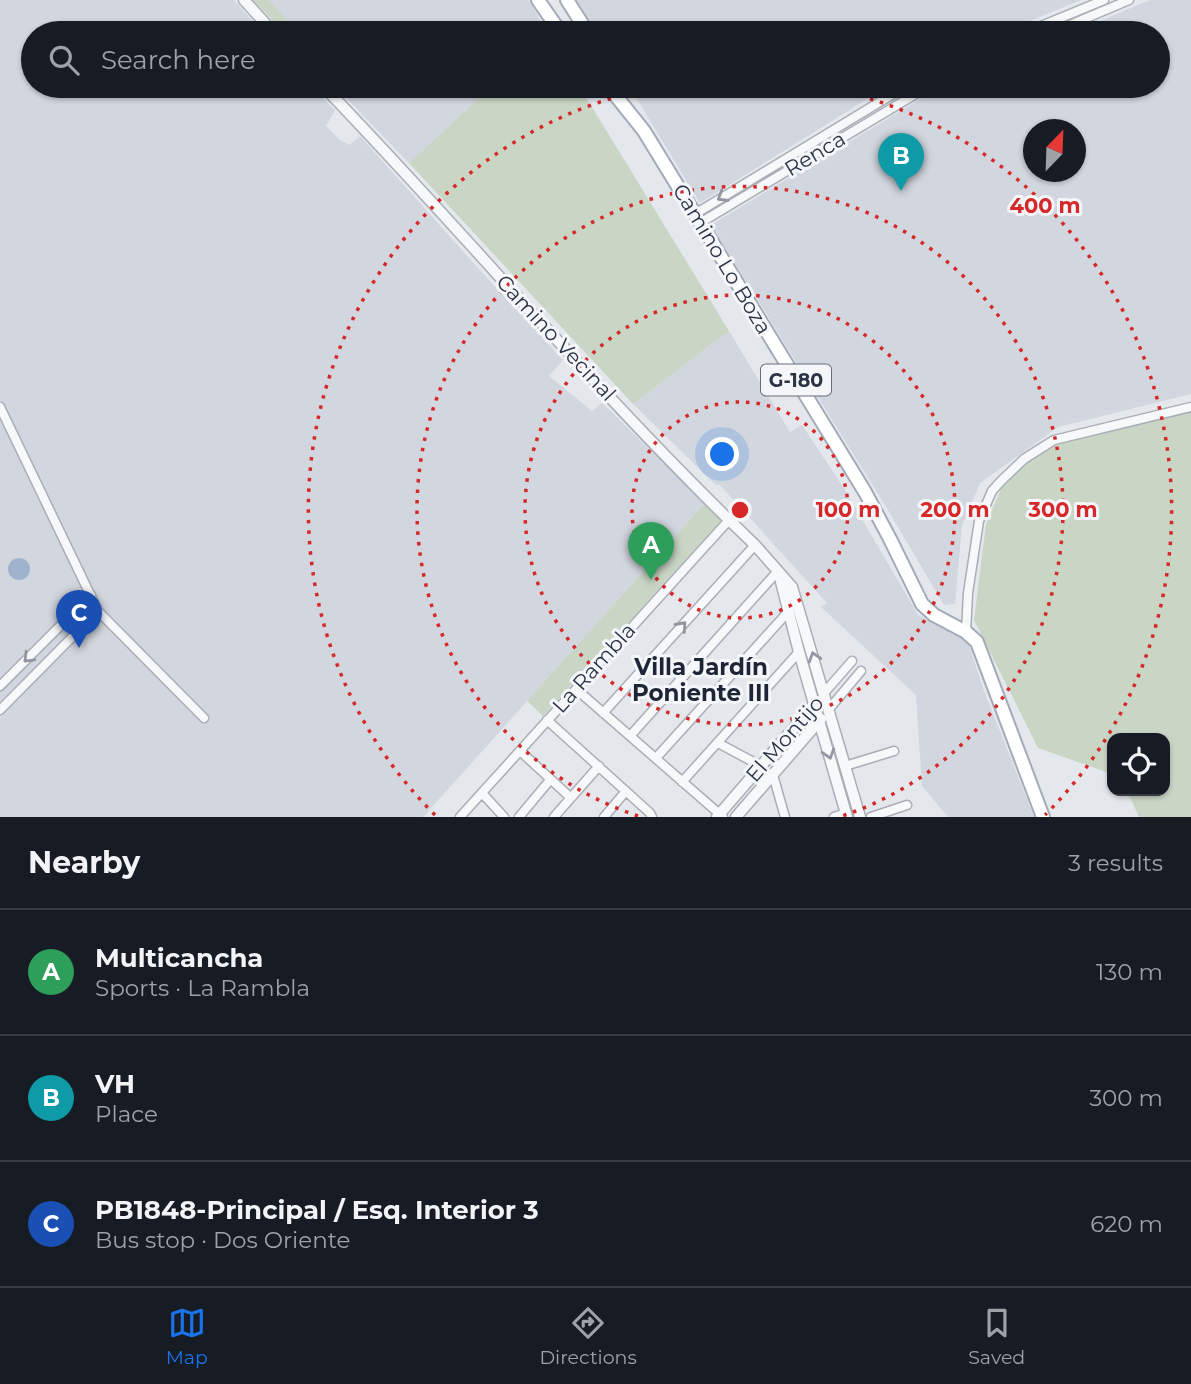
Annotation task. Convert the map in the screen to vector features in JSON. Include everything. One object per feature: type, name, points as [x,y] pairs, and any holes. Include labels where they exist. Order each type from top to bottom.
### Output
[{"type":"main road","points":[[538,0],[553,21]]},
{"type":"main road","points":[[567,0],[580,21]]},
{"type":"main road","name":"Camino Lo Boza","points":[[618,98],[645,131]]},
{"type":"main road","name":"Camino Lo Boza","points":[[627,98],[877,514],[918,598],[934,615],[966,632],[980,648],[1043,817]]},
{"type":"street","points":[[244,0],[263,21]]},
{"type":"street","points":[[1053,21],[1104,0]]},
{"type":"street","points":[[1079,21],[1129,0]]},
{"type":"street","name":"Camino Vecinal","points":[[335,98],[534,317],[793,587],[824,693]]},
{"type":"street","name":"Renca","points":[[697,218],[758,176],[886,98]]},
{"type":"street","name":"Renca","points":[[697,218],[764,185],[908,98]]},
{"type":"street","points":[[868,109],[873,118]]},
{"type":"street","points":[[758,176],[764,185]]},
{"type":"street","points":[[0,407],[99,611],[204,718]]},
{"type":"street","points":[[966,632],[968,593],[979,521],[992,491],[1001,481],[1024,459],[1054,440],[1191,407]]},
{"type":"street","name":"La Rambla","points":[[460,817],[729,520]]},
{"type":"street","points":[[603,713],[755,545]]},
{"type":"street","points":[[778,570],[847,815],[834,817]]},
{"type":"street","points":[[630,736],[778,570]]},
{"type":"street","points":[[0,686],[91,595]]},
{"type":"street","points":[[0,710],[99,611]]},
{"type":"street","points":[[656,758],[788,612]]},
{"type":"street","points":[[682,782],[799,652]]},
{"type":"street","name":"El Montijo","points":[[720,816],[852,661]]},
{"type":"street","name":"El Montijo","points":[[736,817],[861,671]]},
{"type":"street","points":[[576,689],[720,816]]},
{"type":"street","points":[[824,693],[860,817]]},
{"type":"street","points":[[547,720],[652,817]]},
{"type":"street","points":[[718,743],[761,766]]},
{"type":"street","points":[[520,751],[570,797]]},
{"type":"street","points":[[845,766],[894,751]]},
{"type":"street","points":[[554,817],[598,766]]},
{"type":"street","points":[[772,775],[785,817]]},
{"type":"street","points":[[519,817],[550,780]]},
{"type":"street","points":[[604,817],[626,791]]},
{"type":"street","points":[[482,793],[503,817]]},
{"type":"street","points":[[871,817],[907,805]]},
{"type":"shaded area","points":[[0,0],[234,0],[252,21],[21,21],[21,98],[322,98],[335,110],[326,126],[340,140],[350,145],[360,136],[563,360],[549,376],[592,411],[602,403],[705,503],[423,817],[0,817]]},
{"type":"shaded area","points":[[253,0],[529,0],[540,21],[273,21]]},
{"type":"shaded area","points":[[577,0],[1081,0],[1030,21],[590,21]]},
{"type":"shaded area","points":[[1150,0],[1191,0],[1191,394],[1058,427],[980,483],[962,526],[955,604],[944,605],[711,225],[922,98],[1170,98],[1170,21],[1100,21]]},
{"type":"shaded area","points":[[347,98],[479,98],[409,163]]},
{"type":"shaded area","points":[[636,98],[869,98],[700,203]]},
{"type":"shaded area","points":[[729,331],[790,432],[802,425],[845,490],[918,615],[968,642],[984,691],[1034,817],[948,817],[922,786],[916,695],[821,607],[827,603],[719,484],[716,485],[633,404]]},
{"type":"green space","points":[[253,0],[269,0],[288,21],[273,21]]},
{"type":"green space","points":[[479,98],[586,98],[729,331],[633,404],[409,163]]},
{"type":"green space","points":[[1191,410],[1191,817],[1139,817],[1129,796],[1170,796],[1170,733],[1107,733],[1107,772],[1038,748],[974,620],[986,524],[1001,489],[1012,474],[1043,447],[1065,439]]},
{"type":"green space","points":[[705,503],[722,520],[543,716],[527,701]]},
{"type":"water","points":[[19,558],[27,561],[30,569],[27,577],[19,580],[11,577],[8,569],[11,561]]},
{"type":"place","name":"VH","points":[[901,191]]},
{"type":"place","name":"Multicancha","points":[[651,580]]},
{"type":"place","name":"PB1848-Principal / Esq. Interior 3","points":[[79,648]]},
{"type":"district","name":"Villa Jardín Poniente III","points":[[701,680]]}]
